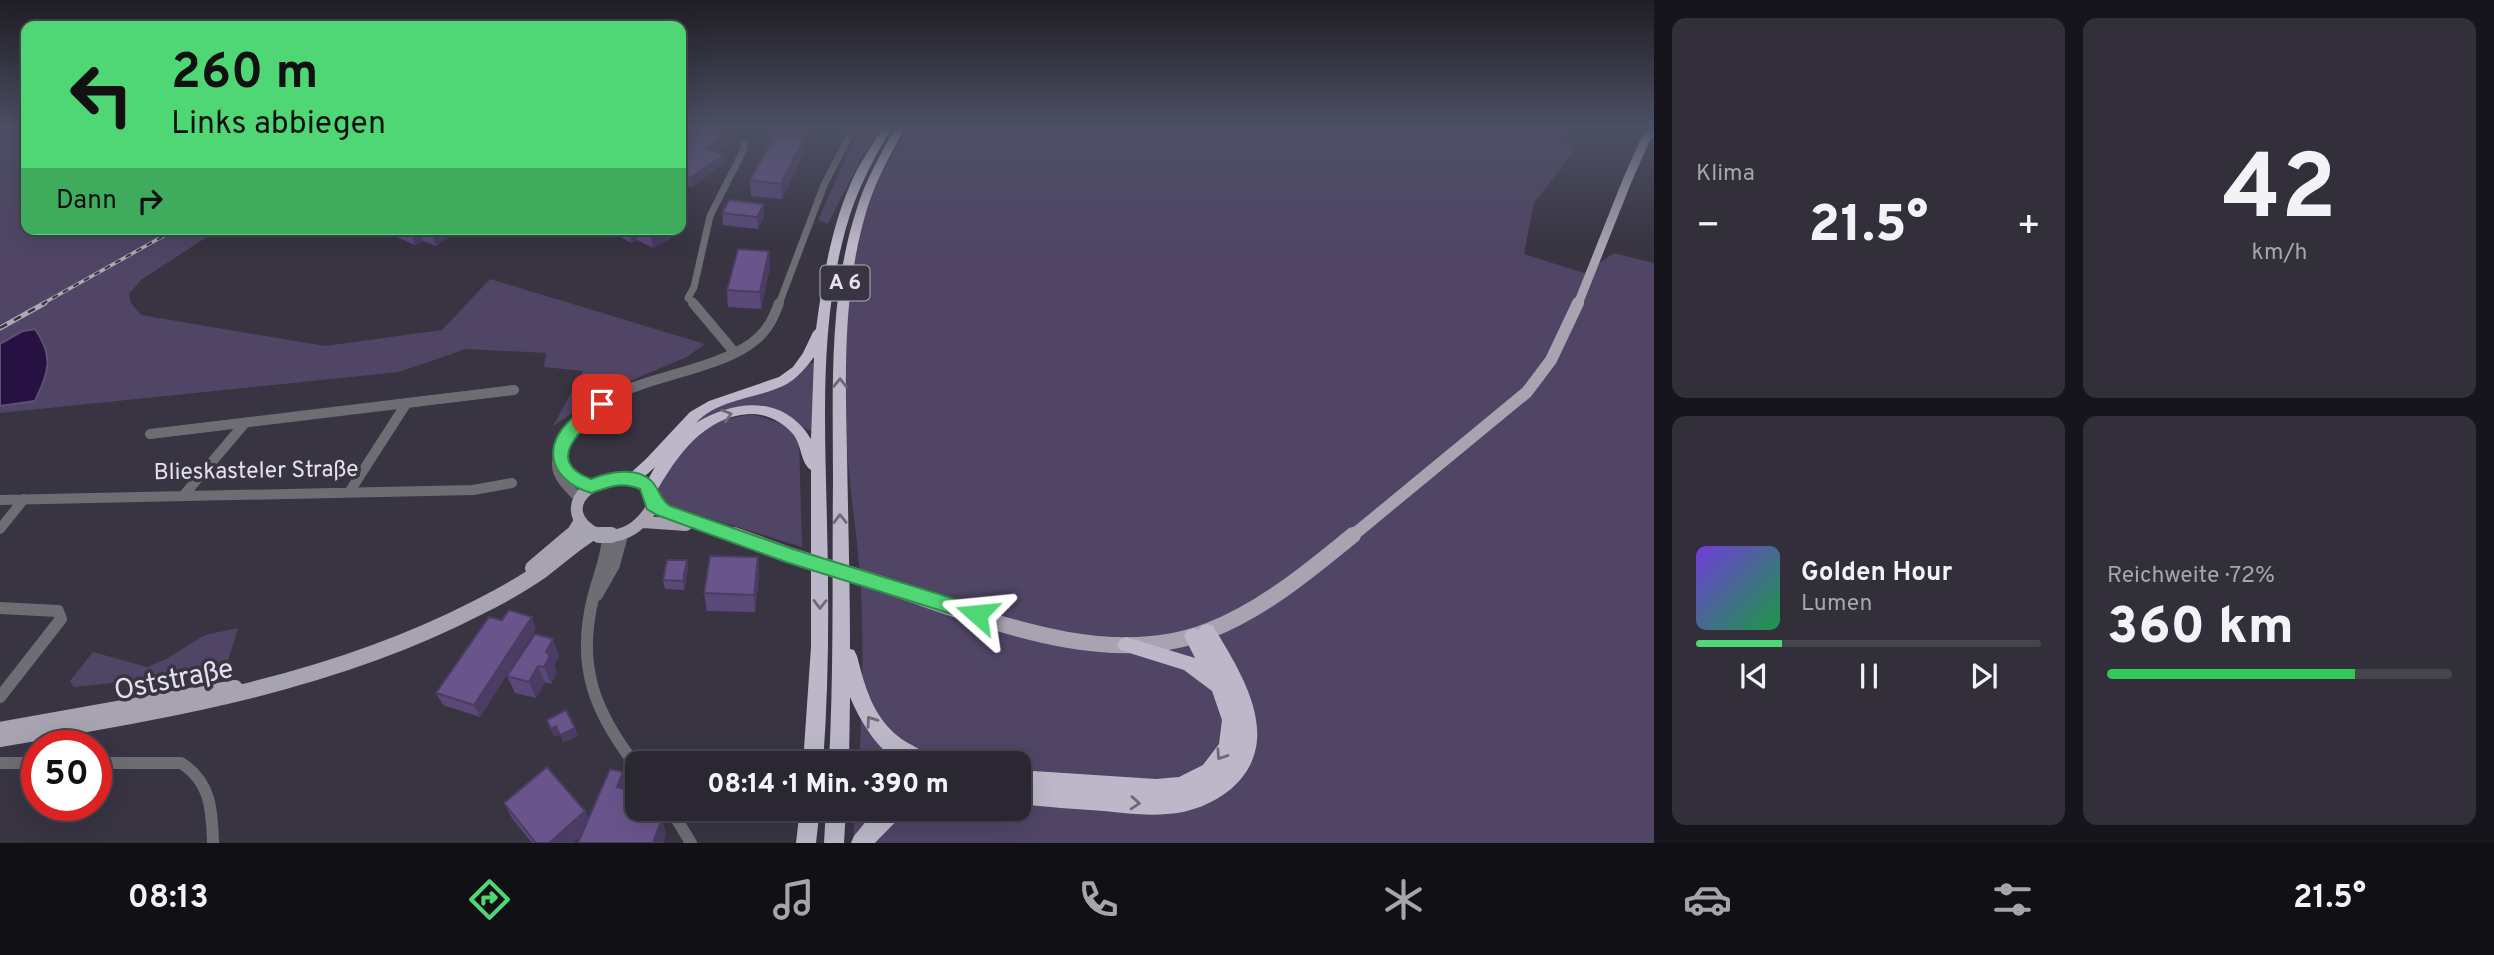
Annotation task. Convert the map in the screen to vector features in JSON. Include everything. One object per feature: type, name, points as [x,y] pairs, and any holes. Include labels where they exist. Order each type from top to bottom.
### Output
[{"type":"highway","name":"A 6","points":[[814,751],[820,634],[819,512],[823,317],[831,266],[846,209],[865,166]]},
{"type":"highway","name":"A 6","points":[[839,751],[843,636],[839,406],[841,317],[851,240],[868,187],[879,166]]},
{"type":"highway","points":[[632,478],[651,463],[695,415],[704,409],[726,398],[776,384],[801,368],[814,346],[823,317]]},
{"type":"highway","points":[[652,497],[658,473],[699,427],[728,413],[762,410],[786,418],[804,435],[811,450],[819,512]]},
{"type":"highway","points":[[1031,781],[1156,789],[1181,787],[1210,772],[1228,747],[1231,720],[1200,634]]},
{"type":"highway","points":[[1031,795],[1177,804],[1208,795],[1232,776],[1245,754],[1248,726],[1238,690],[1200,634]]},
{"type":"highway","points":[[843,636],[859,702],[881,734],[901,751]]},
{"type":"highway","points":[[1126,645],[1190,664],[1213,680],[1222,691]]},
{"type":"highway","points":[[806,843],[809,821]]},
{"type":"highway","points":[[834,843],[835,821]]},
{"type":"highway","points":[[861,843],[880,821]]},
{"type":"main road","points":[[727,534],[652,497],[632,478],[610,478],[591,486],[579,499],[576,507],[579,522],[593,532],[615,534],[643,522],[665,521],[727,534],[1057,637],[1126,645],[1157,643],[1200,634],[1238,618],[1300,577],[1527,392],[1546,370],[1634,166]]},
{"type":"main road","points":[[643,522],[652,497]]},
{"type":"main road","name":"Oststraße","points":[[510,588],[574,533],[579,522]]},
{"type":"main road","name":"Oststraße","points":[[0,739],[219,701],[355,662],[445,624],[533,576],[593,532]]},
{"type":"main road","name":"Oststraße","points":[[0,730],[223,691],[355,662]]},
{"type":"street","points":[[735,166],[710,216],[694,287],[688,298],[698,306],[715,332],[736,353]]},
{"type":"street","points":[[579,499],[562,481],[557,470],[560,452],[572,428],[602,404],[641,386],[736,353],[754,342],[775,319],[791,266],[835,166]]},
{"type":"street","points":[[150,435],[514,390]]},
{"type":"street","points":[[350,491],[406,404]]},
{"type":"street","points":[[183,496],[245,423]]},
{"type":"street","points":[[560,452],[567,472],[575,480],[591,486]]},
{"type":"street","name":"Blieskasteler Straße","points":[[0,500],[473,490],[512,483]]},
{"type":"street","points":[[0,529],[24,499]]},
{"type":"street","points":[[615,534],[621,547],[610,576],[593,601],[588,619],[585,658],[596,708],[608,730],[625,752]]},
{"type":"street","points":[[0,608],[58,611],[61,620],[0,697]]},
{"type":"street","points":[[0,763],[21,763]]},
{"type":"street","points":[[112,763],[181,763],[192,768],[203,780],[212,802],[213,843]]},
{"type":"street","points":[[678,821],[691,843]]},
{"type":"shaded area","points":[[0,166],[21,166],[21,235],[210,235],[141,280],[129,294],[131,303],[141,315],[325,346],[442,330],[490,279],[705,344],[687,357],[606,391],[553,426],[583,371],[544,367],[546,353],[466,349],[399,372],[0,413]]},
{"type":"shaded area","points":[[842,166],[857,166],[828,224],[818,220]]},
{"type":"shaded area","points":[[886,166],[1562,166],[1534,203],[1524,254],[1584,273],[1614,253],[1654,263],[1654,843],[853,843],[854,821],[1031,821],[1031,751],[859,751],[862,613],[847,443],[846,369],[848,315],[855,262],[866,211]]},
{"type":"shaded area","points":[[35,329],[45,348],[47,365],[35,401],[0,406],[0,344],[23,331]]},
{"type":"shaded area","points":[[811,363],[816,363],[812,431],[784,413],[770,408],[744,406],[708,418],[685,432],[708,411],[796,377]]},
{"type":"shaded area","points":[[752,414],[784,424],[799,441],[802,547],[660,501],[657,487],[663,473],[705,427],[718,421]]},
{"type":"shaded area","points":[[238,628],[228,661],[142,680],[74,687],[70,681],[93,652],[147,667],[166,659],[205,635]]},
{"type":"building","points":[[686,166],[708,166],[691,178],[686,176]]},
{"type":"building","points":[[758,166],[790,166],[781,184],[750,180]]},
{"type":"building","points":[[729,200],[764,204],[757,217],[722,213]]},
{"type":"building","points":[[738,249],[769,251],[760,292],[727,290]]},
{"type":"building","points":[[710,556],[758,557],[754,595],[704,593]]},
{"type":"building","points":[[667,560],[687,560],[683,581],[663,580]]},
{"type":"building","points":[[509,610],[532,617],[474,705],[436,693],[489,617],[502,620]]},
{"type":"building","points":[[535,634],[553,639],[546,652],[550,656],[544,667],[538,666],[529,682],[507,676]]},
{"type":"building","points":[[566,710],[575,728],[560,735],[556,726],[551,729],[547,720]]},
{"type":"building","points":[[547,767],[585,811],[549,843],[536,843],[504,803]]},
{"type":"building","points":[[610,769],[623,772],[617,787],[625,789],[625,821],[661,821],[653,843],[578,843]]},
{"type":"railway","points":[[42,304],[165,235]]},
{"type":"railway","points":[[0,328],[45,303]]},
{"type":"route","points":[[602,404],[577,422],[562,443],[560,452],[563,464],[575,480],[591,486],[610,478],[632,478],[646,485],[654,504],[663,510],[792,556],[977,614]]}]
